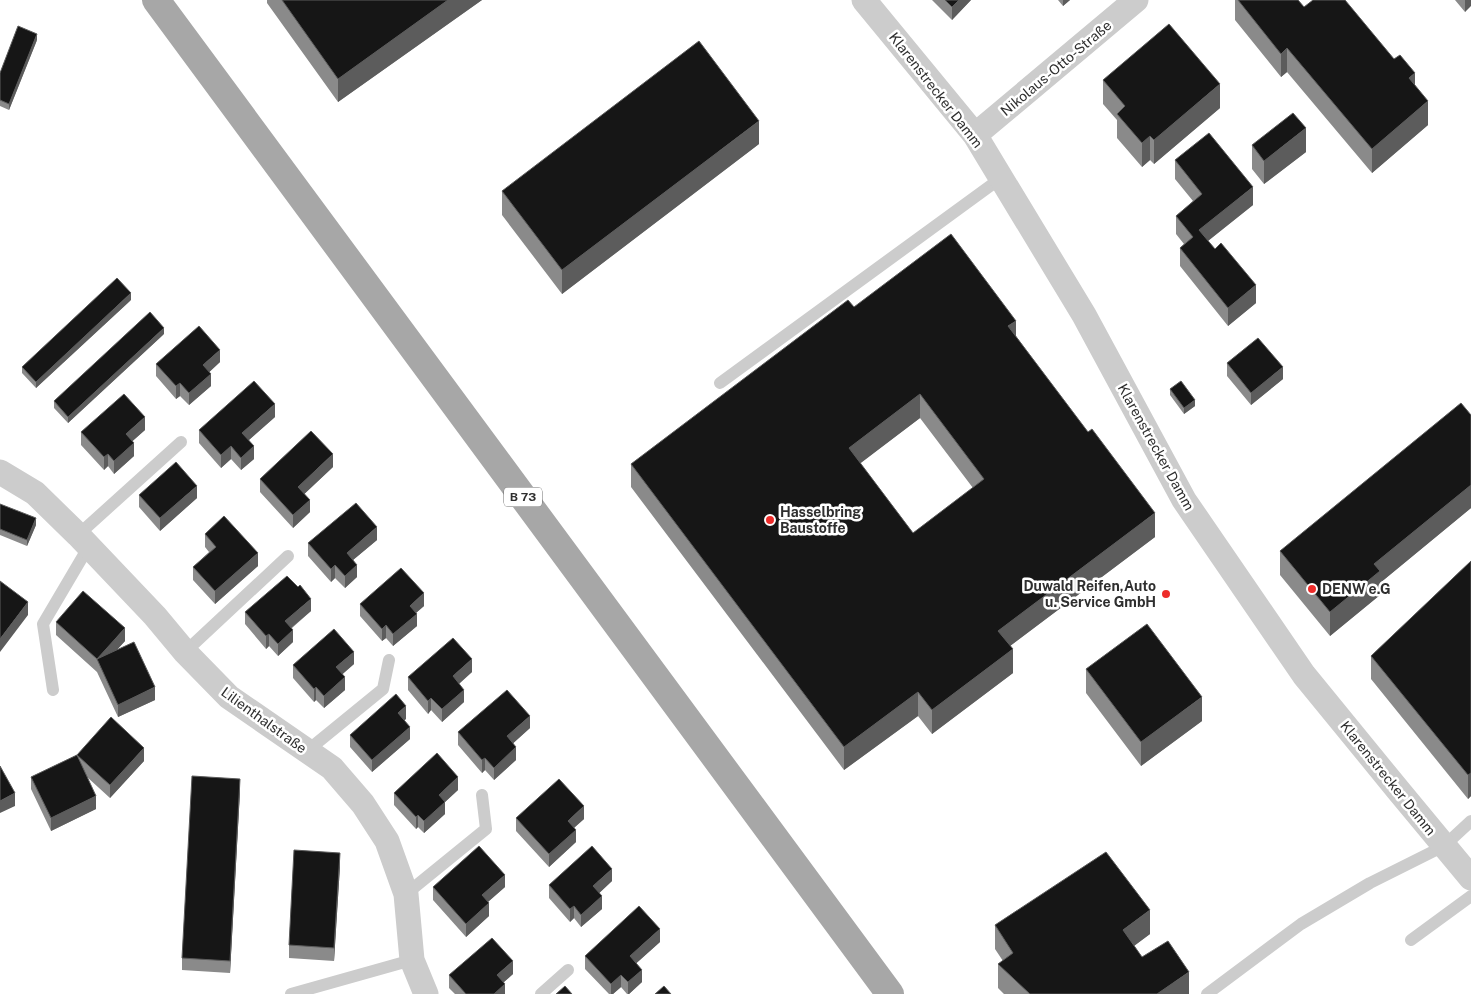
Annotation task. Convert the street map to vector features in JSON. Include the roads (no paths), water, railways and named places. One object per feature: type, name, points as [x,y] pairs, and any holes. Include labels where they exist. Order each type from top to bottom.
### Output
[{"type":"main road","name":"B 73","points":[[156,0],[890,994]]},
{"type":"street","name":"Klarenstrecker Damm","points":[[864,0],[975,135],[1084,315],[1184,500],[1304,674],[1471,878]]},
{"type":"street","name":"Nikolaus-Otto-Straße","points":[[975,135],[1136,0]]},
{"type":"street","name":"Lilienthalstraße","points":[[0,472],[35,492],[84,540],[228,698],[332,768],[363,804],[387,841],[406,894],[412,960],[426,994]]},
{"type":"lane","points":[[720,383],[1001,178]]},
{"type":"lane","points":[[53,690],[43,624],[84,540],[181,442]]},
{"type":"lane","points":[[185,652],[288,556]]},
{"type":"lane","points":[[307,751],[383,689],[389,660]]},
{"type":"lane","points":[[406,894],[486,829],[482,795]]},
{"type":"lane","points":[[1207,994],[1301,924],[1370,883],[1444,846],[1471,821]]},
{"type":"lane","points":[[1411,940],[1471,896]]},
{"type":"lane","points":[[291,994],[412,960]]},
{"type":"lane","points":[[541,994],[568,970]]},
{"type":"place","name":"Hasselbring Baustoffe","points":[[770,520]]},
{"type":"place","name":"DENW e.G","points":[[1312,589]]},
{"type":"place","name":"Duwald Reifen,Auto u. Service GmbH","points":[[1166,594]]}]
